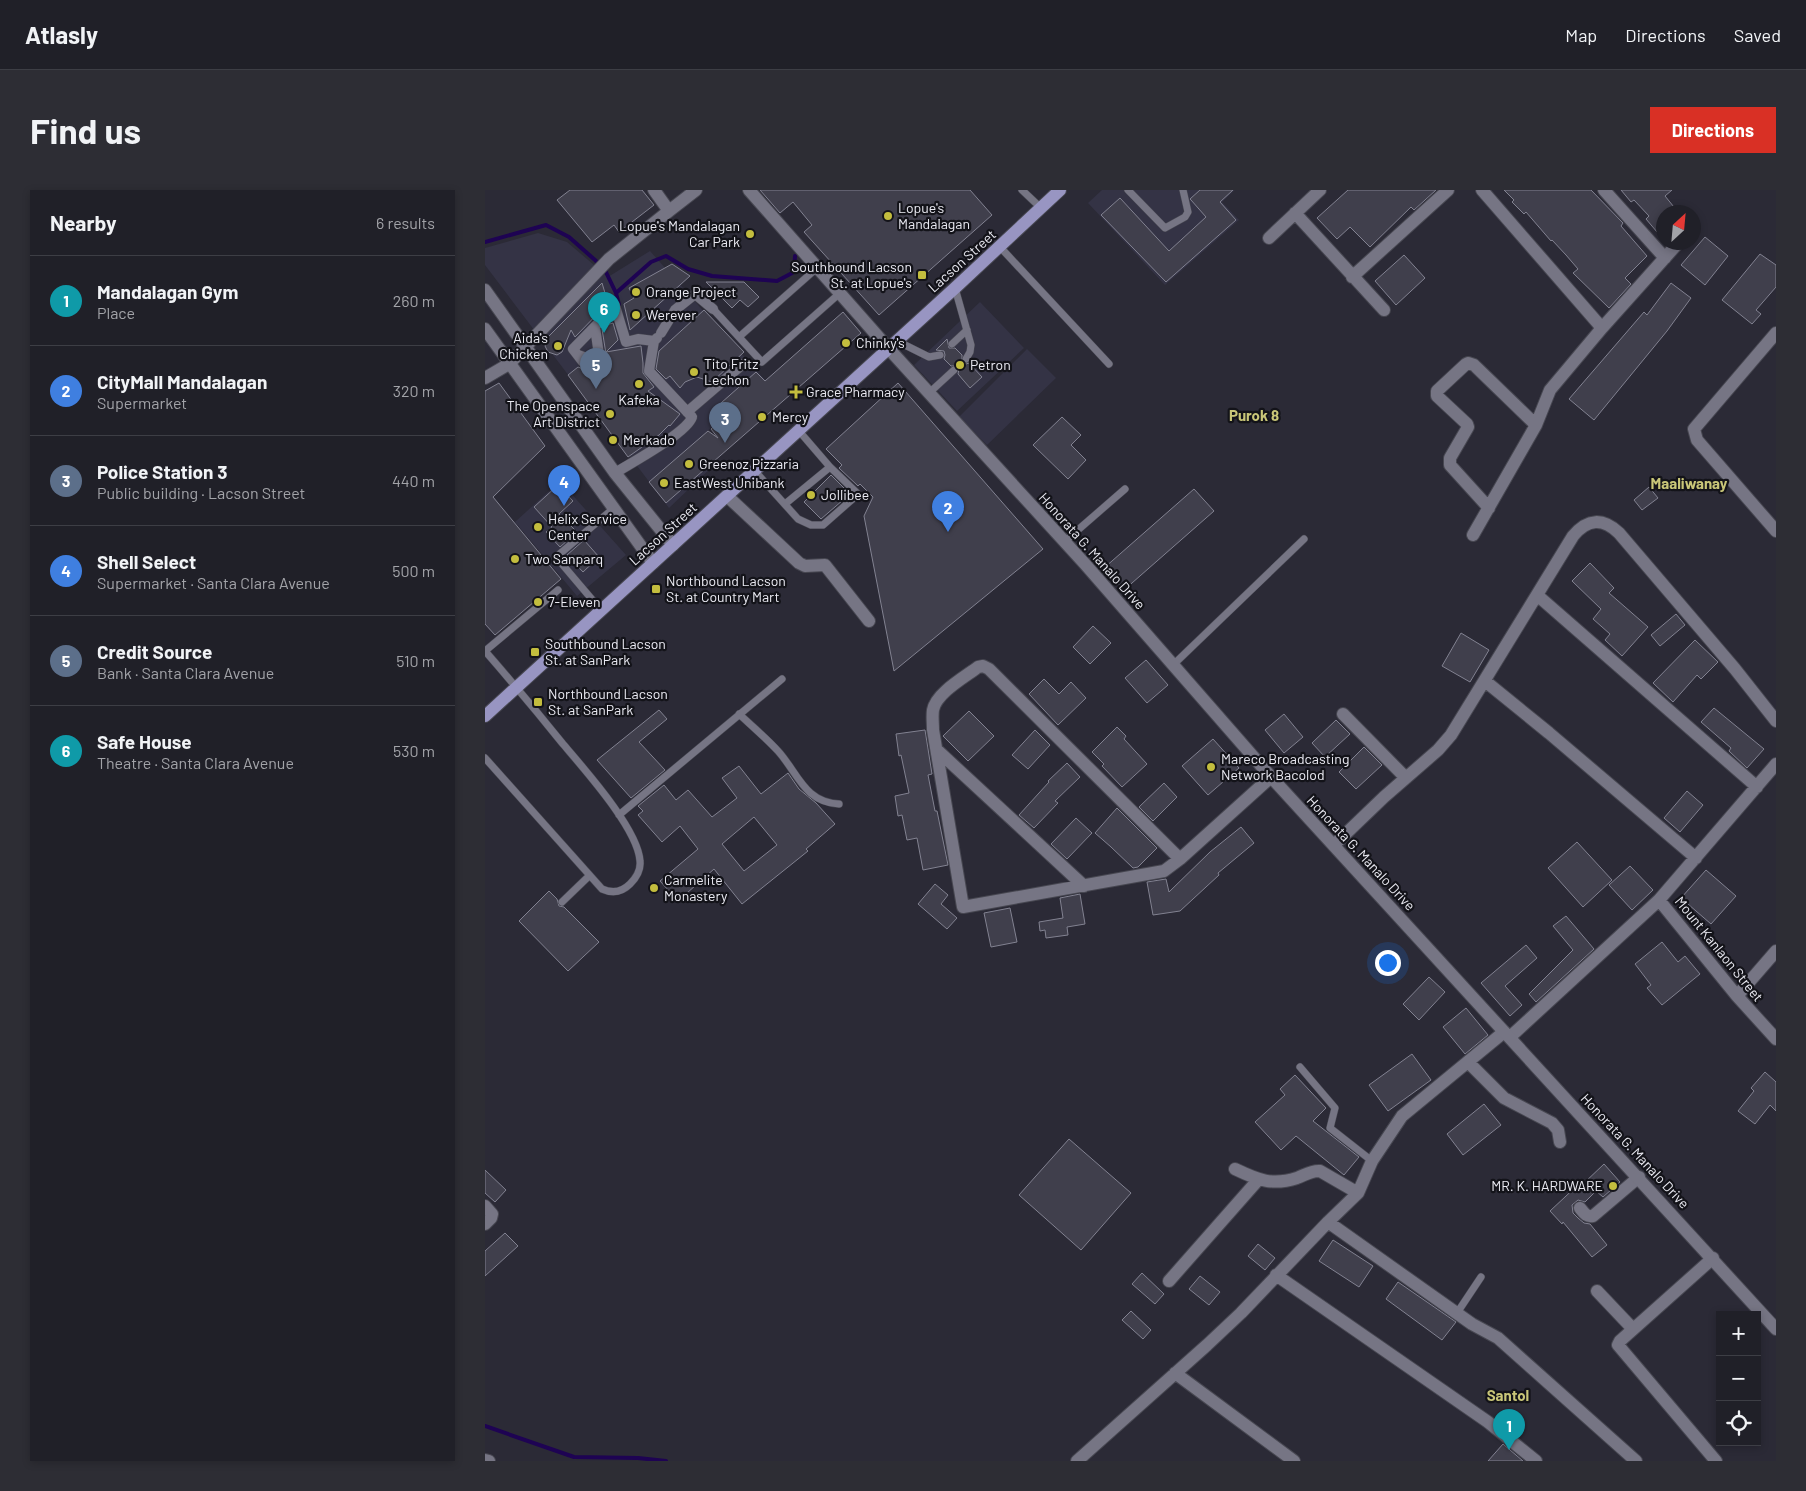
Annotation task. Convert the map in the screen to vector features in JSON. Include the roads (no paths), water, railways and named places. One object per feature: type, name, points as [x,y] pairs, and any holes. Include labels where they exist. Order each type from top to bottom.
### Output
[{"type":"main road","name":"Lacson Street","points":[[485,716],[1000,247],[1059,190]]},
{"type":"street","points":[[654,190],[669,211]]},
{"type":"street","points":[[485,378],[509,364],[609,259],[696,190]]},
{"type":"street","name":"Honorata G. Manalo Drive","points":[[749,190],[840,294],[893,345],[929,393],[1064,542],[1271,777],[1776,1328]]},
{"type":"street","points":[[1269,238],[1320,190]]},
{"type":"street","points":[[1353,277],[1448,190]]},
{"type":"street","points":[[1481,190],[1603,328]]},
{"type":"street","points":[[1604,190],[1665,258]]},
{"type":"street","points":[[1295,214],[1384,310]]},
{"type":"street","points":[[1473,535],[1536,425],[1550,390],[1672,250]]},
{"type":"street","points":[[485,290],[615,473],[673,545]]},
{"type":"street","points":[[615,473],[658,447],[680,431],[691,420],[692,417],[649,372],[658,337],[675,310],[695,294],[713,309]]},
{"type":"street","points":[[595,327],[599,355],[592,360],[580,358],[573,350],[615,306],[626,342],[658,337]]},
{"type":"street","points":[[485,329],[653,563]]},
{"type":"street","points":[[1776,333],[1694,430],[1697,440],[1776,531]]},
{"type":"street","points":[[1489,508],[1450,465],[1451,458],[1468,428],[1467,424],[1437,396],[1437,391],[1466,364],[1470,363],[1536,425]]},
{"type":"street","points":[[687,412],[743,364]]},
{"type":"street","points":[[727,496],[799,563],[805,566],[825,565],[869,621]]},
{"type":"street","points":[[1334,845],[1384,796],[1444,743],[1485,681],[1580,528],[1593,522],[1607,523],[1626,541],[1735,669],[1776,721]]},
{"type":"street","points":[[1537,595],[1757,787]]},
{"type":"street","points":[[1180,859],[986,667],[978,667],[935,702],[932,719],[963,907],[1164,871],[1180,859],[1271,777]]},
{"type":"street","points":[[1485,681],[1696,858]]},
{"type":"street","points":[[1343,714],[1406,778]]},
{"type":"street","points":[[937,750],[1084,886]]},
{"type":"street","points":[[1077,1461],[1241,1313],[1358,1193],[1372,1161],[1402,1116],[1468,1062],[1507,1034],[1659,900],[1776,764]]},
{"type":"street","name":"Mount Kanlaon Street","points":[[1659,900],[1737,996],[1776,1039]]},
{"type":"street","points":[[1737,996],[1776,951]]},
{"type":"street","points":[[1468,1062],[1504,1098],[1552,1123],[1558,1130],[1560,1142]]},
{"type":"street","points":[[1235,1169],[1258,1180],[1281,1182],[1317,1171],[1358,1193]]},
{"type":"street","points":[[1580,1208],[1588,1217],[1593,1216],[1639,1177]]},
{"type":"street","points":[[1169,1282],[1258,1180]]},
{"type":"street","points":[[485,1206],[492,1214],[485,1224]]},
{"type":"street","points":[[1328,1222],[1472,1324],[1498,1338],[1636,1461]]},
{"type":"street","points":[[1713,1258],[1633,1329],[1619,1343],[1619,1347],[1716,1461]]},
{"type":"street","points":[[1276,1275],[1480,1416],[1536,1461]]},
{"type":"street","points":[[1597,1291],[1633,1329]]},
{"type":"street","points":[[1175,1373],[1293,1461]]},
{"type":"street","points":[[485,1460],[489,1461]]},
{"type":"lane","points":[[1022,190],[1041,208]]},
{"type":"lane","points":[[1129,190],[1165,228],[1185,217],[1188,212],[1183,190]]},
{"type":"lane","points":[[1000,247],[1109,364]]},
{"type":"lane","points":[[739,337],[817,268]]},
{"type":"lane","points":[[955,288],[971,345],[971,352],[965,359]]},
{"type":"lane","points":[[713,309],[763,362],[840,294]]},
{"type":"lane","points":[[951,344],[967,330]]},
{"type":"lane","points":[[893,345],[929,358],[940,355]]},
{"type":"lane","points":[[929,393],[955,370]]},
{"type":"lane","points":[[754,470],[798,519],[804,523],[817,526],[823,525],[857,495],[855,490],[830,467],[799,431]]},
{"type":"lane","points":[[785,504],[830,467]]},
{"type":"lane","points":[[1064,542],[1125,489]]},
{"type":"lane","points":[[601,610],[556,557],[613,508]]},
{"type":"lane","points":[[1173,665],[1304,539]]},
{"type":"lane","points":[[485,758],[602,890],[616,892],[625,889],[637,877],[641,862],[627,826],[586,772],[485,651],[558,590]]},
{"type":"lane","points":[[619,815],[782,678]]},
{"type":"lane","points":[[739,714],[779,752],[803,787],[826,803],[839,804]]},
{"type":"lane","points":[[562,902],[589,876]]},
{"type":"lane","points":[[1300,1068],[1335,1108],[1330,1128],[1372,1161]]},
{"type":"lane","points":[[1457,1313],[1481,1277]]},
{"type":"waterway","points":[[485,242],[546,225],[569,237],[604,268],[616,293],[619,305]]},
{"type":"waterway","points":[[616,293],[651,262],[666,256],[688,269],[712,276],[777,281],[794,272],[795,256]]},
{"type":"waterway","points":[[485,1426],[574,1457],[638,1458],[666,1461]]},
{"type":"place","name":"Lopue's Mandalagan","points":[[888,216]]},
{"type":"place","name":"Lopue's Mandalagan Car Park","points":[[750,234]]},
{"type":"place","name":"Southbound Lacson St. at Lopue's","points":[[922,275]]},
{"type":"place","name":"Orange Project","points":[[636,292]]},
{"type":"place","name":"Werever","points":[[636,315]]},
{"type":"place","name":"Safe House","points":[[604,333]]},
{"type":"place","name":"Chinky's","points":[[846,343]]},
{"type":"place","name":"Aida's Chicken","points":[[558,346]]},
{"type":"place","name":"Petron","points":[[960,365]]},
{"type":"place","name":"Tito Fritz Lechon","points":[[694,372]]},
{"type":"place","name":"Kafeka","points":[[639,384]]},
{"type":"place","name":"Credit Source","points":[[596,389]]},
{"type":"place","name":"Grace Pharmacy","points":[[796,392]]},
{"type":"place","name":"The Openspace Art District","points":[[610,414]]},
{"type":"place","name":"Mercy","points":[[762,417]]},
{"type":"place","name":"Merkado","points":[[613,440]]},
{"type":"place","name":"Police Station 3","points":[[725,443]]},
{"type":"place","name":"Greenoz Pizzaria","points":[[689,464]]},
{"type":"place","name":"EastWest Unibank","points":[[664,483]]},
{"type":"place","name":"Jollibee","points":[[811,495]]},
{"type":"place","name":"Shell Select","points":[[564,506]]},
{"type":"place","name":"Helix Service Center","points":[[538,527]]},
{"type":"place","name":"CityMall Mandalagan","points":[[948,532]]},
{"type":"place","name":"Two Sanparq","points":[[515,559]]},
{"type":"place","name":"Northbound Lacson St. at Country Mart","points":[[656,589]]},
{"type":"place","name":"7-Eleven","points":[[538,602]]},
{"type":"place","name":"Southbound Lacson St. at SanPark","points":[[535,652]]},
{"type":"place","name":"Northbound Lacson St. at SanPark","points":[[538,702]]},
{"type":"place","name":"Mareco Broadcasting Network Bacolod","points":[[1211,767]]},
{"type":"place","name":"Carmelite Monastery","points":[[654,888]]},
{"type":"place","name":"MR. K. HARDWARE","points":[[1613,1186]]},
{"type":"place","name":"Mandalagan Gym","points":[[1509,1450]]},
{"type":"district","name":"Purok 8","points":[[1254,416]]},
{"type":"district","name":"Maaliwanay","points":[[1689,484]]},
{"type":"district","name":"Santol","points":[[1508,1396]]}]
